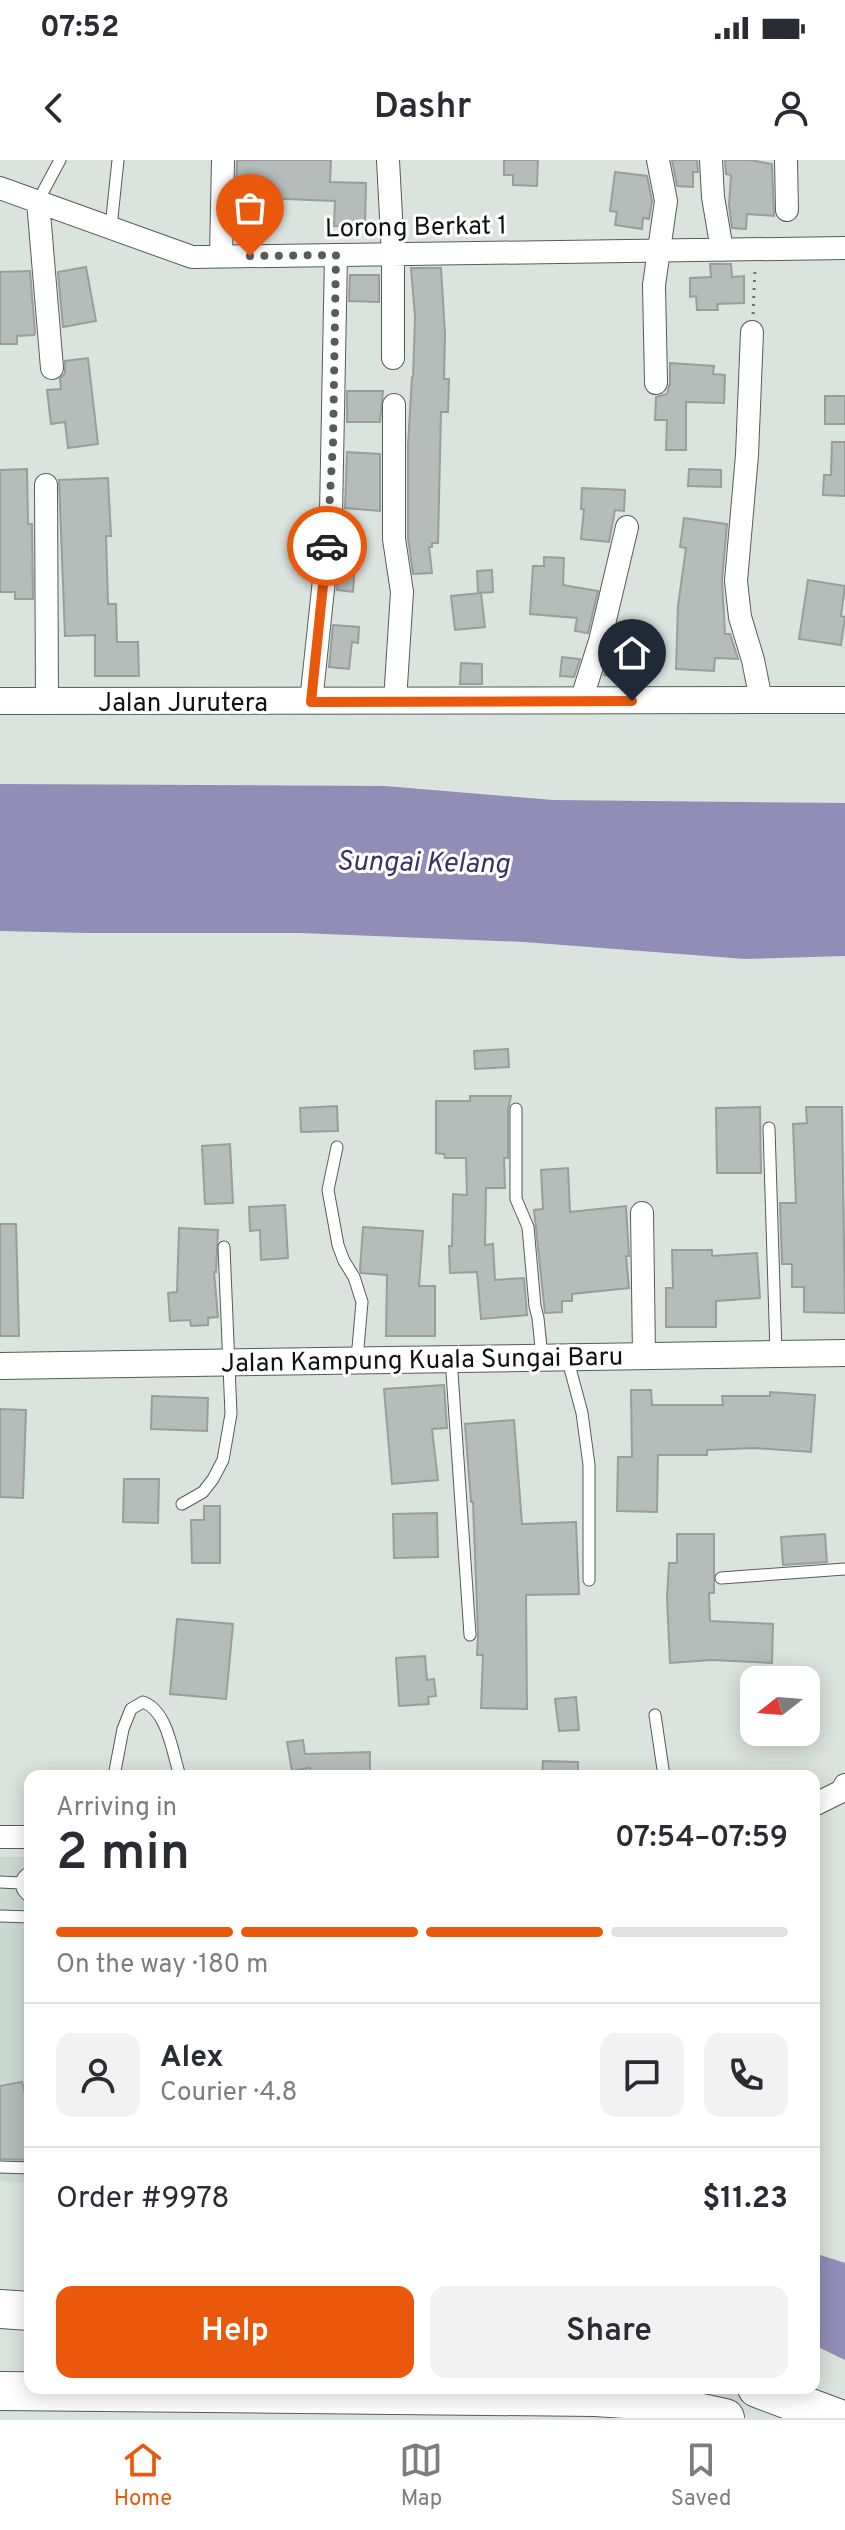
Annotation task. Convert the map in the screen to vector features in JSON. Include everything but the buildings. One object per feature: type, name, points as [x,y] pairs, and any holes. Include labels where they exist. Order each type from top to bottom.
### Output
[{"type":"highway","points":[[0,2309],[24,2311]]},
{"type":"highway","points":[[0,2391],[24,2391]]},
{"type":"highway","points":[[298,2394],[595,2397],[641,2400],[725,2418]]},
{"type":"highway","points":[[773,2394],[837,2418]]},
{"type":"street","points":[[221,256],[223,160]]},
{"type":"street","points":[[388,160],[393,255],[393,358]]},
{"type":"street","points":[[656,383],[654,285],[666,201],[658,160]]},
{"type":"street","points":[[711,160],[713,197],[722,250]]},
{"type":"street","points":[[786,160],[787,210]]},
{"type":"street","name":"Lorong Berkat 1","points":[[0,188],[192,257],[845,248]]},
{"type":"street","points":[[38,201],[52,368]]},
{"type":"street","points":[[311,702],[331,514],[336,255]]},
{"type":"street","points":[[752,332],[747,455],[736,581],[740,617],[761,700]]},
{"type":"street","points":[[394,405],[394,539],[402,592],[395,701]]},
{"type":"street","points":[[46,485],[47,701]]},
{"type":"street","points":[[581,701],[600,641],[627,527]]},
{"type":"street","name":"Jalan Jurutera","points":[[0,701],[845,700]]},
{"type":"street","points":[[642,1213],[644,1355]]},
{"type":"street","name":"Jalan Kampung Kuala Sungai Baru","points":[[0,1366],[845,1353]]},
{"type":"street","points":[[820,1802],[842,1791],[845,1785]]},
{"type":"street","points":[[0,1837],[24,1837]]},
{"type":"lane","points":[[38,201],[60,160]]},
{"type":"lane","points":[[111,227],[118,160]]},
{"type":"lane","points":[[516,1109],[516,1199],[528,1227],[535,1306],[582,1413],[589,1465],[589,1580]]},
{"type":"lane","points":[[769,1128],[776,1353]]},
{"type":"lane","points":[[337,1147],[328,1190],[338,1245],[362,1302],[357,1359]]},
{"type":"lane","points":[[182,1504],[203,1492],[223,1460],[231,1414],[224,1247]]},
{"type":"lane","points":[[451,1358],[470,1635]]},
{"type":"lane","points":[[721,1578],[845,1569]]},
{"type":"lane","points":[[115,1770],[123,1729],[131,1709],[143,1702],[153,1706],[161,1716],[178,1770]]},
{"type":"lane","points":[[655,1715],[663,1770]]},
{"type":"lane","points":[[24,1876],[21,1883],[24,1892]]},
{"type":"lane","points":[[0,1882],[21,1883]]},
{"type":"lane","points":[[0,1916],[24,1917]]},
{"type":"lane","points":[[0,2167],[24,2168]]},
{"type":"path","points":[[752,332],[755,250]]},
{"type":"shaded area","points":[[0,1857],[24,1857],[24,2183],[0,2181]]},
{"type":"water","name":"Sungai Kelang","points":[[0,784],[385,786],[553,800],[845,803],[845,956],[745,959],[524,942],[300,933],[0,931]]},
{"type":"water","points":[[820,2255],[845,2263],[845,2360],[820,2348]]},
{"type":"way so far","points":[[250,256],[336,255],[331,514],[327,546]]},
{"type":"route","points":[[327,546],[311,702],[632,701]]}]
